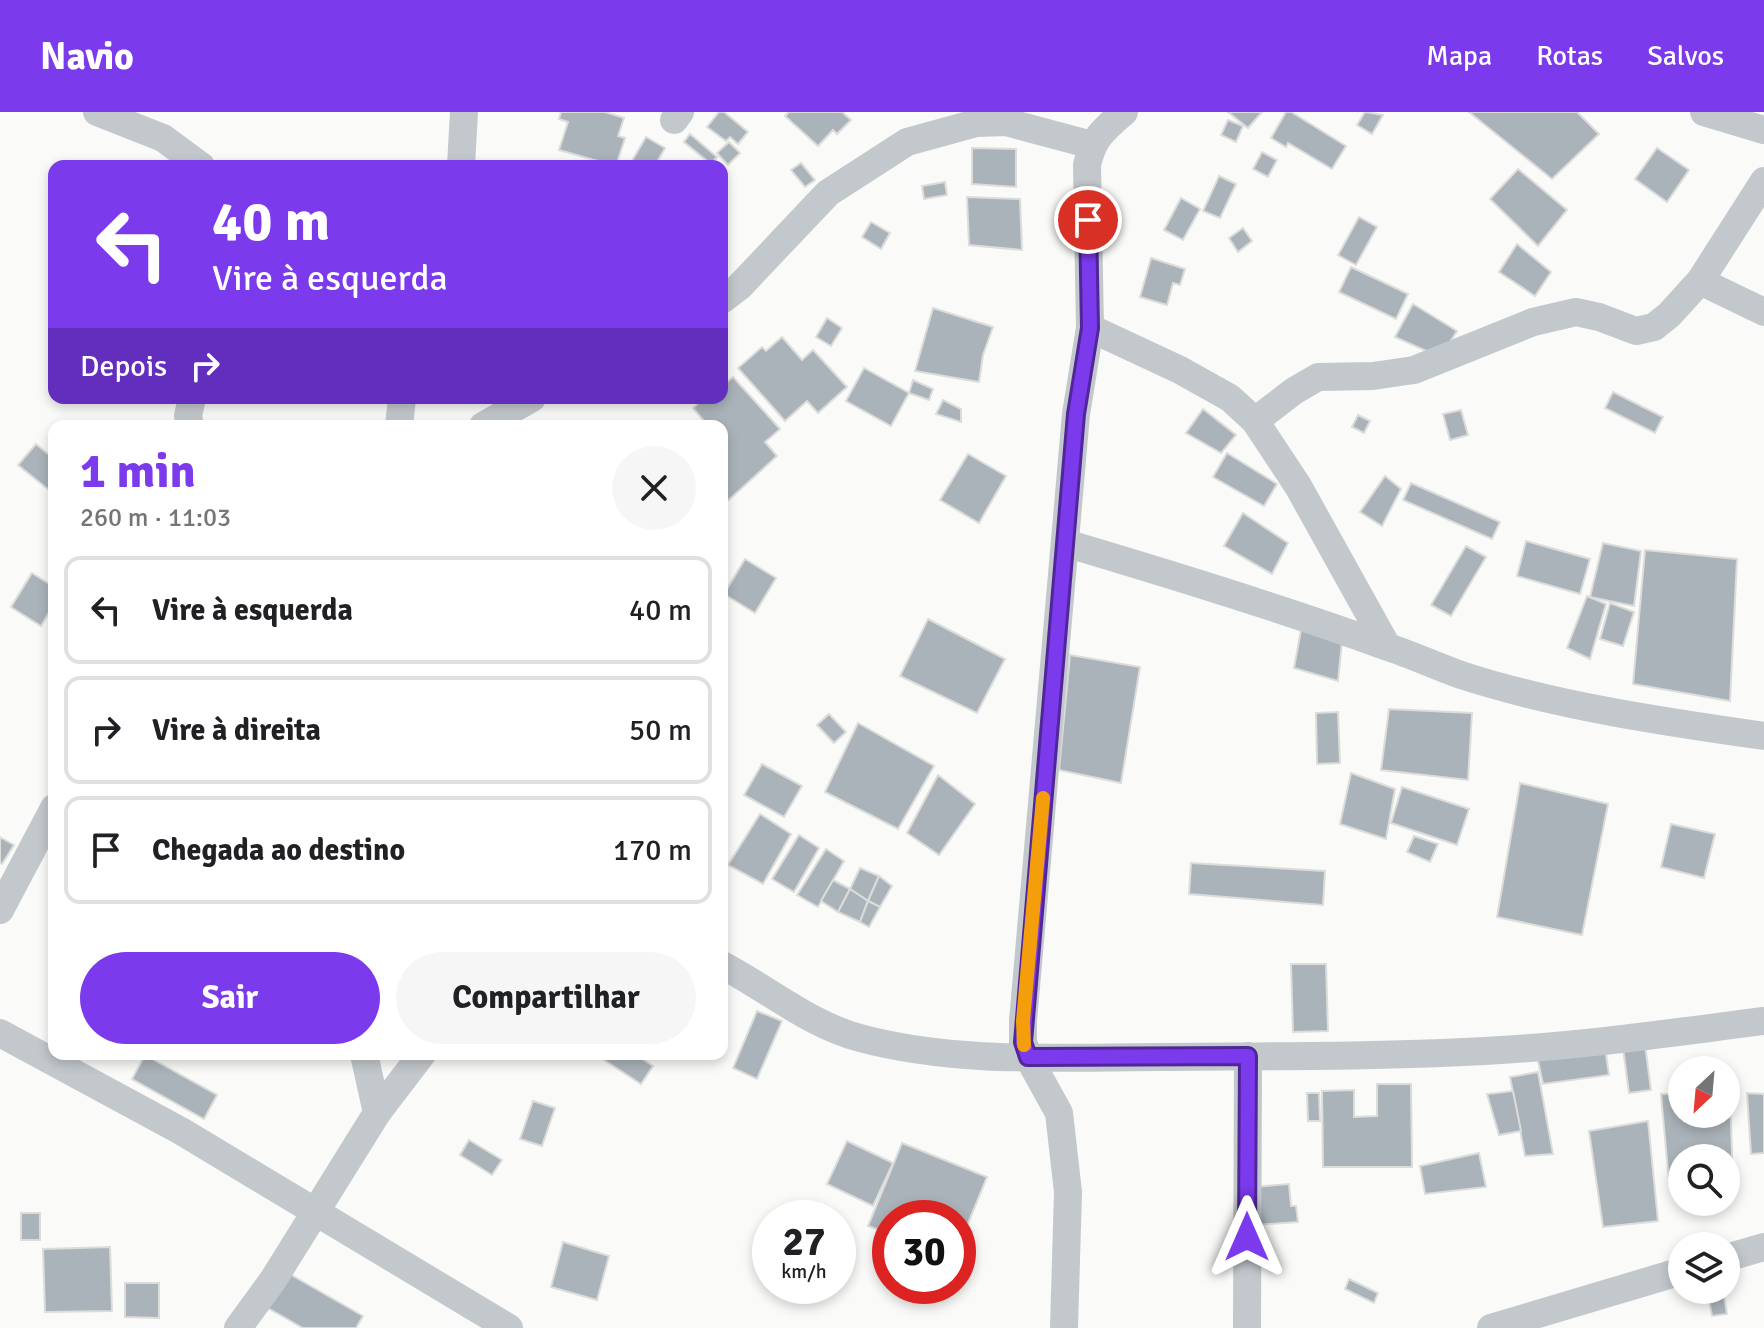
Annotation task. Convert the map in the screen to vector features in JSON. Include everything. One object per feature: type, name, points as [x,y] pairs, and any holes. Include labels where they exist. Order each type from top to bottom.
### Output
[{"type":"street","points":[[97,112],[163,138],[193,160]]},
{"type":"street","points":[[461,160],[464,112]]},
{"type":"street","points":[[1064,1328],[1068,1192],[1059,1113],[1028,1057],[1023,1042],[1023,1021],[1076,414],[1090,328],[1087,165],[1092,145],[1104,128],[1124,112]]},
{"type":"street","points":[[1704,112],[1764,130]]},
{"type":"street","points":[[728,295],[828,193],[907,142],[1003,117],[1092,145]]},
{"type":"street","points":[[1255,421],[1318,377],[1373,376],[1414,370],[1533,322],[1576,312],[1636,331],[1654,327],[1700,281],[1764,181]]},
{"type":"street","points":[[1700,281],[1764,312]]},
{"type":"street","points":[[1090,328],[1180,370],[1230,398],[1255,421],[1298,486],[1387,646]]},
{"type":"street","points":[[494,420],[522,404]]},
{"type":"street","points":[[1065,543],[1387,646],[1462,675],[1537,695],[1764,736]]},
{"type":"street","points":[[0,910],[48,819]]},
{"type":"street","points":[[728,969],[820,1023],[857,1037],[948,1052],[1028,1057],[1499,1050],[1642,1037],[1764,1021]]},
{"type":"street","points":[[8,1045],[181,1131],[509,1328]]},
{"type":"street","points":[[1247,1328],[1248,1056]]},
{"type":"street","points":[[365,1060],[377,1113]]},
{"type":"street","points":[[238,1328],[273,1280],[377,1113],[417,1060]]},
{"type":"street","points":[[1740,1254],[1764,1247]]},
{"type":"street","points":[[1491,1328],[1668,1275]]},
{"type":"building","points":[[561,112],[605,112],[624,118],[618,136],[625,138],[618,160],[595,160],[559,150],[568,122],[559,119]]},
{"type":"building","points":[[719,112],[724,112],[748,132],[738,144],[730,137],[726,141],[707,127]]},
{"type":"building","points":[[789,112],[842,112],[851,120],[837,134],[833,130],[818,146],[785,116]]},
{"type":"building","points":[[1228,112],[1262,112],[1248,128]]},
{"type":"building","points":[[1286,112],[1291,112],[1346,146],[1332,169],[1288,143],[1286,147],[1271,138]]},
{"type":"building","points":[[1365,112],[1383,115],[1372,134],[1357,125]]},
{"type":"building","points":[[1469,112],[1577,112],[1599,134],[1552,179]]},
{"type":"building","points":[[1228,120],[1243,126],[1236,142],[1221,135]]},
{"type":"building","points":[[690,134],[717,157],[706,160],[684,142]]},
{"type":"building","points":[[646,137],[665,148],[658,160],[633,160]]},
{"type":"building","points":[[729,142],[740,153],[728,165],[728,160],[723,160],[717,153]]},
{"type":"building","points":[[972,148],[1016,149],[1016,187],[972,184]]},
{"type":"building","points":[[1657,148],[1689,170],[1667,202],[1635,179]]},
{"type":"building","points":[[1262,152],[1277,160],[1268,177],[1253,169]]},
{"type":"building","points":[[801,163],[815,180],[805,187],[791,170]]},
{"type":"building","points":[[1518,169],[1567,210],[1538,246],[1490,199]]},
{"type":"building","points":[[1219,176],[1236,184],[1220,218],[1203,211]]},
{"type":"building","points":[[945,182],[947,195],[924,199],[922,186]]},
{"type":"building","points":[[967,197],[1020,199],[1022,250],[969,245]]},
{"type":"building","points":[[1181,198],[1200,209],[1183,240],[1164,230]]},
{"type":"building","points":[[1359,217],[1377,227],[1356,265],[1338,255]]},
{"type":"building","points":[[871,222],[890,233],[881,249],[862,237]]},
{"type":"building","points":[[1243,228],[1252,241],[1238,252],[1229,238]]},
{"type":"building","points":[[1517,244],[1551,272],[1535,296],[1499,272]]},
{"type":"building","points":[[1151,258],[1185,269],[1180,285],[1173,283],[1167,305],[1140,297]]},
{"type":"building","points":[[1351,267],[1408,294],[1396,319],[1339,292]]},
{"type":"building","points":[[1413,304],[1457,331],[1440,357],[1395,337]]},
{"type":"building","points":[[933,308],[993,327],[983,355],[979,382],[915,371]]},
{"type":"building","points":[[827,318],[842,328],[831,346],[816,337]]},
{"type":"building","points":[[782,337],[802,360],[813,350],[847,387],[818,413],[807,401],[785,421],[738,368],[762,347],[766,351]]},
{"type":"building","points":[[864,368],[909,393],[891,426],[846,401]]},
{"type":"building","points":[[733,377],[780,429],[765,442],[777,456],[728,501],[728,420],[703,420],[693,408],[697,404],[728,404],[728,381]]},
{"type":"building","points":[[913,380],[933,389],[929,400],[909,393]]},
{"type":"building","points":[[1613,392],[1663,417],[1655,433],[1605,408]]},
{"type":"building","points":[[943,400],[961,409],[961,422],[936,414]]},
{"type":"building","points":[[1203,409],[1236,435],[1221,453],[1186,433]]},
{"type":"building","points":[[1461,410],[1468,435],[1450,440],[1443,414]]},
{"type":"building","points":[[1358,415],[1370,421],[1364,433],[1352,427]]},
{"type":"building","points":[[36,444],[48,454],[48,489],[18,465]]},
{"type":"building","points":[[1227,453],[1277,484],[1264,506],[1213,477]]},
{"type":"building","points":[[968,454],[1006,476],[979,523],[940,500]]},
{"type":"building","points":[[1385,476],[1401,489],[1382,526],[1360,512]]},
{"type":"building","points":[[1411,483],[1500,522],[1492,539],[1403,500]]},
{"type":"building","points":[[1243,513],[1288,543],[1272,574],[1224,546]]},
{"type":"building","points":[[1526,541],[1590,559],[1580,594],[1517,576]]},
{"type":"building","points":[[1603,543],[1641,551],[1634,606],[1590,597]]},
{"type":"building","points":[[1466,546],[1486,557],[1451,616],[1431,605]]},
{"type":"building","points":[[1645,550],[1737,559],[1730,701],[1633,684]]},
{"type":"building","points":[[745,559],[776,578],[755,613],[728,596],[728,587]]},
{"type":"building","points":[[32,573],[48,583],[48,614],[41,626],[11,607]]},
{"type":"building","points":[[1587,596],[1606,604],[1590,659],[1567,648]]},
{"type":"building","points":[[1610,603],[1634,612],[1623,646],[1600,639]]},
{"type":"building","points":[[928,619],[1005,659],[977,713],[900,676]]},
{"type":"building","points":[[1301,630],[1342,642],[1338,681],[1294,668]]},
{"type":"building","points":[[1070,655],[1140,667],[1121,783],[1059,770]]},
{"type":"building","points":[[1389,709],[1472,713],[1468,780],[1381,770]]},
{"type":"building","points":[[1338,712],[1340,763],[1317,764],[1316,713]]},
{"type":"building","points":[[829,714],[846,732],[834,743],[817,725]]},
{"type":"building","points":[[858,723],[934,766],[898,829],[825,792]]},
{"type":"building","points":[[762,764],[802,786],[784,817],[744,795]]},
{"type":"building","points":[[1351,773],[1395,789],[1386,839],[1340,824]]},
{"type":"building","points":[[938,775],[975,804],[939,855],[907,833]]},
{"type":"building","points":[[1520,783],[1608,804],[1582,935],[1497,917]]},
{"type":"building","points":[[1402,787],[1469,809],[1457,845],[1391,823]]},
{"type":"building","points":[[760,814],[791,834],[763,884],[728,865]]},
{"type":"building","points":[[1671,824],[1715,834],[1704,878],[1661,867]]},
{"type":"building","points":[[799,835],[819,848],[794,892],[772,879]]},
{"type":"building","points":[[1414,836],[1438,844],[1430,862],[1407,852]]},
{"type":"building","points":[[0,837],[14,845],[2,864],[0,863]]},
{"type":"building","points":[[826,849],[844,861],[818,907],[797,895]]},
{"type":"building","points":[[1191,863],[1325,871],[1323,905],[1189,894]]},
{"type":"building","points":[[860,868],[879,876],[868,901],[850,889]]},
{"type":"building","points":[[879,876],[892,886],[880,907],[868,901]]},
{"type":"building","points":[[833,880],[850,889],[838,912],[821,901]]},
{"type":"building","points":[[850,889],[868,901],[860,922],[838,912]]},
{"type":"building","points":[[868,901],[880,907],[869,927],[860,922]]},
{"type":"building","points":[[1291,964],[1326,964],[1328,1031],[1293,1032]]},
{"type":"building","points":[[757,1011],[782,1021],[757,1079],[733,1068]]},
{"type":"building","points":[[1645,1045],[1651,1090],[1629,1093],[1623,1048]]},
{"type":"building","points":[[1605,1047],[1609,1075],[1543,1084],[1537,1056]]},
{"type":"building","points":[[142,1060],[154,1060],[217,1095],[204,1119],[132,1079]]},
{"type":"building","points":[[604,1060],[644,1060],[653,1066],[641,1084]]},
{"type":"building","points":[[1538,1072],[1553,1154],[1525,1156],[1510,1077]]},
{"type":"building","points":[[1377,1084],[1411,1084],[1412,1167],[1323,1167],[1322,1091],[1354,1090],[1354,1117],[1377,1116]]},
{"type":"building","points":[[1513,1091],[1521,1131],[1499,1135],[1487,1094]]},
{"type":"building","points":[[1307,1093],[1319,1093],[1320,1121],[1308,1121]]},
{"type":"building","points":[[1747,1093],[1764,1094],[1764,1153],[1751,1154]]},
{"type":"building","points":[[1661,1094],[1668,1094],[1668,1128],[1731,1128],[1732,1144],[1668,1144],[1668,1171]]},
{"type":"building","points":[[533,1101],[555,1108],[542,1146],[520,1139]]},
{"type":"building","points":[[1648,1121],[1658,1221],[1603,1227],[1589,1131]]},
{"type":"building","points":[[469,1140],[502,1160],[492,1175],[460,1155]]},
{"type":"building","points":[[847,1141],[893,1163],[876,1200],[872,1200],[872,1206],[827,1184]]},
{"type":"building","points":[[902,1143],[987,1177],[976,1204],[976,1200],[879,1200]]},
{"type":"building","points":[[1479,1153],[1486,1187],[1425,1194],[1420,1166]]},
{"type":"building","points":[[1289,1184],[1291,1206],[1296,1206],[1298,1222],[1255,1225],[1252,1187]]},
{"type":"building","points":[[21,1213],[40,1213],[40,1240],[21,1240]]},
{"type":"building","points":[[563,1242],[609,1256],[597,1300],[551,1287]]},
{"type":"building","points":[[110,1247],[112,1311],[45,1312],[43,1249]]},
{"type":"building","points":[[286,1272],[363,1316],[356,1328],[303,1328],[266,1307]]},
{"type":"building","points":[[1349,1279],[1378,1293],[1374,1303],[1345,1289]]},
{"type":"building","points":[[125,1283],[159,1283],[159,1318],[125,1317]]},
{"type":"building","points":[[1710,1304],[1725,1304],[1727,1314],[1712,1316]]},
{"type":"slow traffic","points":[[1024,1045],[1023,1021],[1043,798]]},
{"type":"route","points":[[1088,220],[1090,328],[1076,414],[1023,1042],[1028,1057],[1248,1056],[1247,1237]]}]
